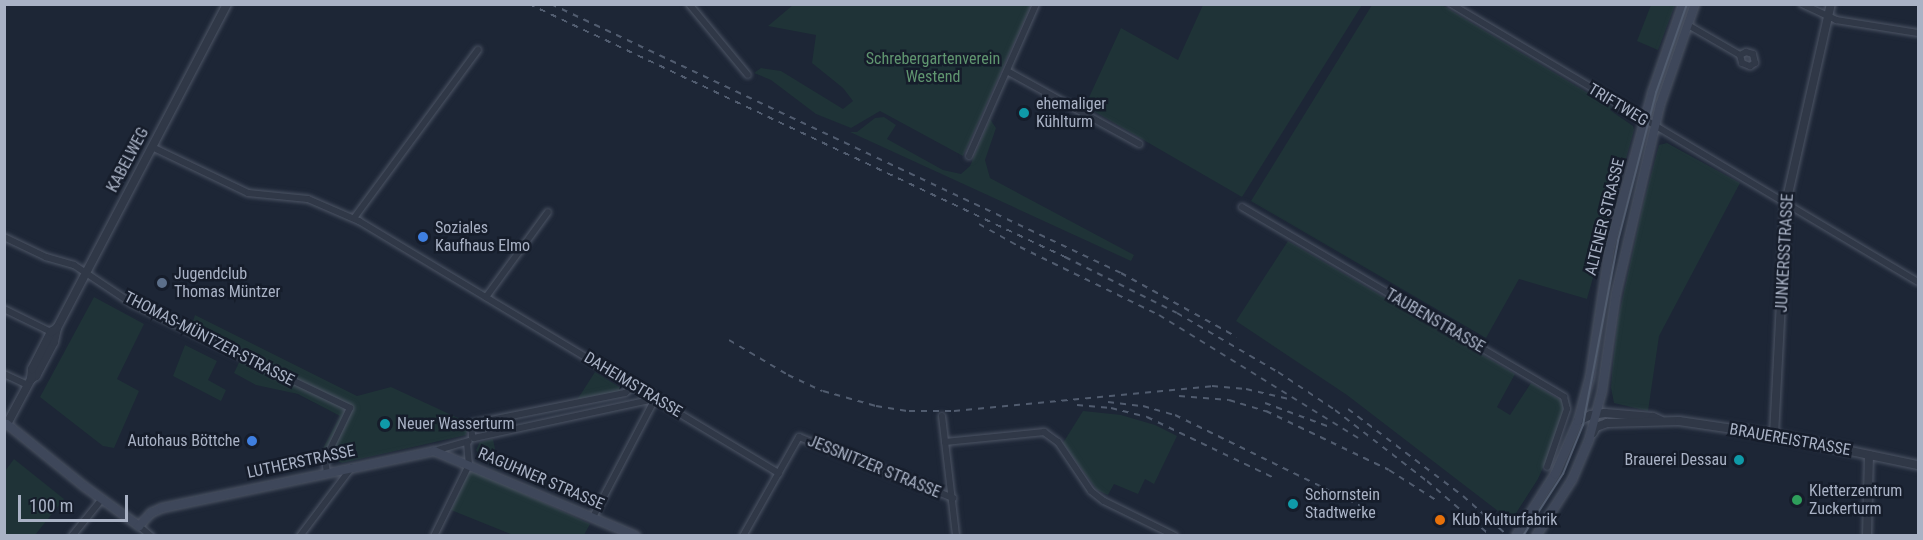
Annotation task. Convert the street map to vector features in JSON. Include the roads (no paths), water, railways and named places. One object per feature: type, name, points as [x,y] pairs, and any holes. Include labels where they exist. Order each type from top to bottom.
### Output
[{"type":"main road","name":"ALTENER STRASSE","points":[[1516,536],[1551,481],[1578,421],[1592,365],[1606,262],[1644,121],[1683,4]]},
{"type":"main road","name":"ALTENER STRASSE","points":[[1536,536],[1572,480],[1589,440],[1602,391],[1616,294],[1655,128],[1666,83],[1695,4]]},
{"type":"main road","points":[[5,426],[139,526]]},
{"type":"main road","name":"RAGUHNER STRASSE","points":[[434,450],[636,536]]},
{"type":"main road","name":"LUTHERSTRASSE","points":[[139,526],[151,513],[162,508],[434,450]]},
{"type":"street","name":"KABELWEG","points":[[5,426],[54,342],[54,330],[227,4]]},
{"type":"street","points":[[689,4],[748,75]]},
{"type":"street","points":[[969,156],[1036,4]]},
{"type":"street","name":"TRIFTWEG","points":[[1451,4],[1655,128],[1786,202],[1918,282]]},
{"type":"street","points":[[1802,4],[1828,18],[1918,33]]},
{"type":"street","name":"JUNKERSSTRASSE","points":[[1774,435],[1786,202],[1831,4]]},
{"type":"street","points":[[1688,25],[1740,55]]},
{"type":"street","points":[[354,218],[478,50]]},
{"type":"street","points":[[1007,71],[1139,144]]},
{"type":"street","name":"DAHEIMSTRASSE","points":[[152,147],[248,192],[308,199],[354,218],[423,256],[486,297],[779,473]]},
{"type":"street","name":"TAUBENSTRASSE","points":[[1242,207],[1564,397],[1567,409],[1547,467]]},
{"type":"street","points":[[486,297],[548,212]]},
{"type":"street","name":"THOMAS-MÜNTZER-STRASSE","points":[[4,237],[46,257],[70,263],[131,303],[350,408],[325,460],[327,472]]},
{"type":"street","points":[[4,309],[54,330]]},
{"type":"street","points":[[4,374],[29,382]]},
{"type":"street","name":"LUTHERSTRASSE","points":[[474,438],[471,424],[625,393],[633,386]]},
{"type":"street","points":[[593,517],[655,399]]},
{"type":"street","name":"LUTHERSTRASSE","points":[[434,450],[467,443],[474,438],[655,399]]},
{"type":"street","name":"BRAUEREISTRASSE","points":[[1578,421],[1596,414],[1653,417],[1660,420]]},
{"type":"street","points":[[942,416],[956,536]]},
{"type":"street","name":"BRAUEREISTRASSE","points":[[1589,440],[1595,429],[1602,424],[1660,420],[1774,435],[1918,465]]},
{"type":"street","points":[[945,442],[1044,432],[1058,442],[1091,491],[1104,501],[1175,536]]},
{"type":"street","name":"JESSNITZER STRASSE","points":[[743,536],[799,437],[953,498]]},
{"type":"street","points":[[434,536],[469,465],[467,443]]},
{"type":"street","points":[[1866,536],[1869,455]]},
{"type":"street","points":[[300,536],[352,466]]},
{"type":"street","points":[[72,536],[102,499]]},
{"type":"street","points":[[139,526],[151,536]]},
{"type":"tram line","points":[[1523,536],[1563,474],[1583,425],[1618,241],[1656,93],[1687,4]]},
{"type":"railway","points":[[529,4],[1065,257],[1177,313],[1278,372],[1335,410],[1427,481],[1491,536]]},
{"type":"railway","points":[[551,4],[1121,273],[1237,337]]},
{"type":"railway","points":[[979,224],[1020,247],[1159,315],[1360,439]]},
{"type":"railway","points":[[729,340],[788,375],[823,391],[876,406],[909,411],[954,411],[1212,386],[1246,389],[1289,399]]},
{"type":"railway","points":[[1179,396],[1229,400],[1266,411],[1389,470],[1439,502]]},
{"type":"railway","points":[[1108,402],[1143,406],[1175,415],[1363,507]]},
{"type":"railway","points":[[1265,403],[1330,427]]},
{"type":"railway","points":[[1077,405],[1111,408],[1147,417],[1272,477]]},
{"type":"railway","points":[[1348,409],[1463,496],[1508,536]]},
{"type":"place","name":"ehemaliger Kühlturm","points":[[1024,113]]},
{"type":"place","name":"Soziales Kaufhaus Elmo","points":[[423,237]]},
{"type":"place","name":"Jugendclub Thomas Müntzer","points":[[162,283]]},
{"type":"place","name":"Neuer Wasserturm","points":[[385,424]]},
{"type":"place","name":"Autohaus Böttche","points":[[252,441]]},
{"type":"place","name":"Brauerei Dessau","points":[[1739,460]]},
{"type":"place","name":"Kletterzentrum Zuckerturm","points":[[1797,500]]},
{"type":"place","name":"Schornstein Stadtwerke","points":[[1293,504]]},
{"type":"place","name":"Klub Kulturfabrik","points":[[1440,520]]},
{"type":"park label","name":"Schrebergartenverein Westend","points":[[933,68]]}]
